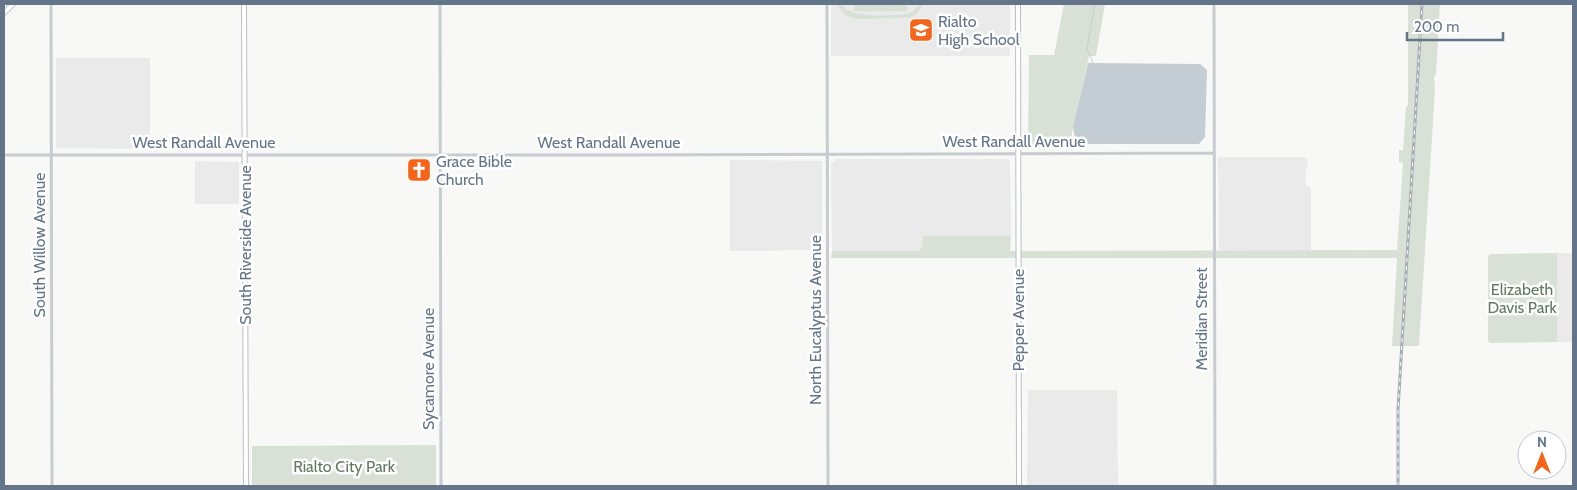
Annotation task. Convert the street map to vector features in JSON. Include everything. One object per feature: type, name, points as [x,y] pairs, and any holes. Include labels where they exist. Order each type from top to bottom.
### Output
[{"type":"main road","points":[[4,13],[13,4]]},
{"type":"main road","name":"South Riverside Avenue","points":[[244,4],[246,486]]},
{"type":"main road","name":"Pepper Avenue","points":[[1018,4],[1019,486]]},
{"type":"street","name":"South Willow Avenue","points":[[51,4],[52,486]]},
{"type":"street","name":"Sycamore Avenue","points":[[440,4],[441,486]]},
{"type":"street","name":"North Eucalyptus Avenue","points":[[827,4],[828,486]]},
{"type":"street","name":"Meridian Street","points":[[1214,4],[1215,486]]},
{"type":"street","name":"West Randall Avenue","points":[[4,155],[1018,154],[1214,152]]},
{"type":"shaded area","name":"Rialto High School","points":[[831,4],[1010,4],[1010,56],[831,56]]},
{"type":"shaded area","points":[[56,58],[150,58],[150,149],[56,148]]},
{"type":"shaded area","points":[[1088,63],[1200,64],[1207,70],[1205,137],[1199,144],[1086,144],[1075,138],[1073,127]]},
{"type":"shaded area","points":[[1220,157],[1303,157],[1308,160],[1305,180],[1307,186],[1311,188],[1311,250],[1219,250],[1218,159]]},
{"type":"shaded area","points":[[835,159],[1008,159],[1010,162],[1011,236],[923,236],[922,247],[919,251],[832,251],[831,163],[835,162]]},
{"type":"shaded area","points":[[730,160],[822,161],[822,250],[730,251]]},
{"type":"shaded area","points":[[195,161],[239,162],[239,204],[195,204]]},
{"type":"shaded area","points":[[1557,253],[1573,253],[1573,342],[1557,342]]},
{"type":"shaded area","points":[[1028,390],[1117,390],[1118,486],[1027,486]]},
{"type":"green space","points":[[837,4],[842,4],[846,9],[861,14],[881,15],[907,14],[914,11],[919,4],[923,4],[917,14],[908,18],[856,19],[845,15]]},
{"type":"green space","points":[[854,4],[907,4],[907,11],[854,11]]},
{"type":"green space","points":[[1064,4],[1105,4],[1096,56],[1089,56],[1069,147],[1028,148],[1029,55],[1054,55]]},
{"type":"green space","points":[[1408,4],[1440,4],[1436,75],[1434,76],[1435,90],[1419,346],[1392,346],[1397,258],[831,258],[832,251],[919,251],[922,247],[923,236],[1011,236],[1010,251],[1397,250],[1403,163],[1399,162],[1399,150],[1403,150],[1406,106],[1408,106]]},
{"type":"green space","name":"Elizabeth Davis Park","points":[[1557,253],[1557,342],[1490,343],[1488,341],[1488,256],[1490,254]]},
{"type":"green space","name":"Rialto City Park","points":[[436,445],[436,486],[252,486],[252,446]]},
{"type":"waterway","points":[[1093,63],[1087,48],[1095,4]]},
{"type":"railway","points":[[1398,486],[1398,410],[1422,4]]},
{"type":"place","name":"Rialto High School","points":[[921,30]]},
{"type":"place","name":"Grace Bible Church","points":[[419,170]]}]
